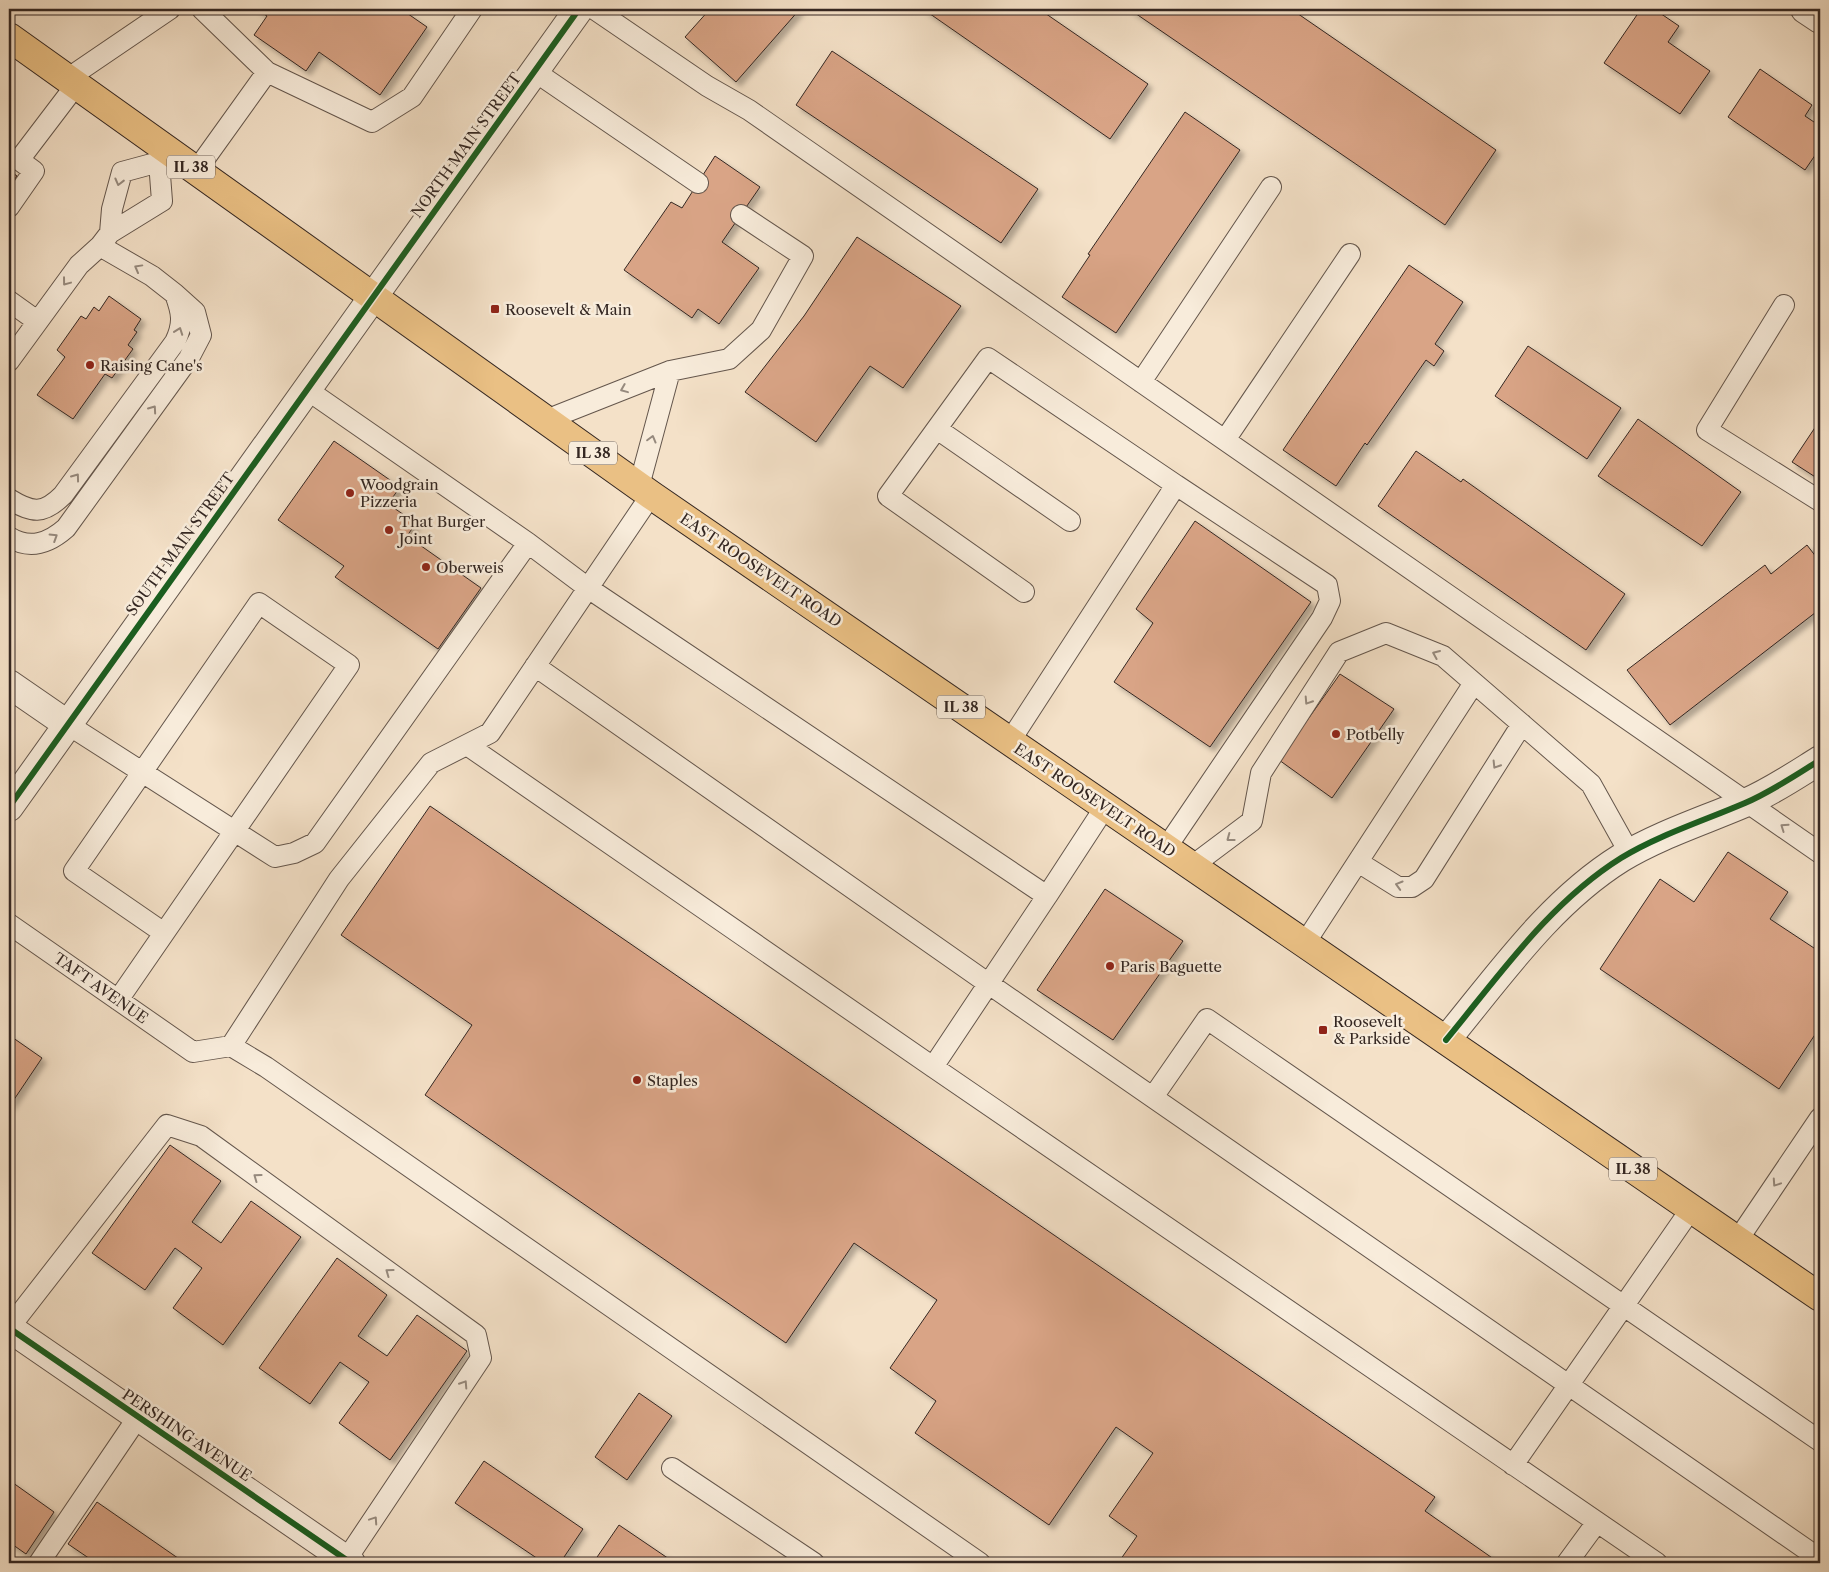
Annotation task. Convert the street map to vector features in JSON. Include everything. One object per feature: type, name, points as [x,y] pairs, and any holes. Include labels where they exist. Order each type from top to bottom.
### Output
[{"type":"main road","name":"IL 38","points":[[9,37],[71,82],[163,156],[196,171],[373,297]]},
{"type":"main road","name":"EAST ROOSEVELT ROAD","points":[[373,297],[645,490],[1820,1297]]},
{"type":"street","name":"NORTH MAIN STREET","points":[[373,297],[579,9]]},
{"type":"street","points":[[1805,9],[1820,19]]},
{"type":"street","name":"SOUTH MAIN STREET","points":[[9,807],[373,297]]},
{"type":"street","points":[[9,684],[67,724]]},
{"type":"street","points":[[1446,1040],[1550,915],[1577,890],[1630,854],[1660,838],[1747,802],[1820,760]]},
{"type":"street","name":"PERSHING AVENUE","points":[[9,1328],[349,1561]]},
{"type":"lane","points":[[9,207],[34,171],[20,160],[71,82],[170,9]]},
{"type":"lane","points":[[202,9],[267,72],[372,122],[412,97],[472,9]]},
{"type":"lane","points":[[594,9],[707,86],[749,110],[1820,853]]},
{"type":"lane","points":[[196,171],[267,72]]},
{"type":"lane","points":[[534,72],[698,183]]},
{"type":"lane","points":[[9,361],[79,265],[105,240],[162,201],[163,156],[122,172],[105,240]]},
{"type":"lane","points":[[1141,382],[1272,187]]},
{"type":"lane","points":[[546,420],[670,370],[730,359],[761,330],[803,256],[741,215]]},
{"type":"lane","points":[[9,537],[28,544],[43,543],[56,537],[66,528],[189,358],[201,335],[195,312],[175,294],[105,240]]},
{"type":"lane","points":[[1225,440],[1350,254]]},
{"type":"lane","points":[[9,499],[22,507],[38,510],[51,507],[63,495],[175,342],[182,324],[182,312],[175,294]]},
{"type":"lane","points":[[9,302],[37,321]]},
{"type":"lane","points":[[1784,305],[1707,430],[1820,501]]},
{"type":"lane","points":[[1024,592],[888,496],[988,358],[1327,585],[1330,601],[1322,618],[1166,848]]},
{"type":"lane","points":[[670,370],[645,490],[588,588],[490,733],[431,763],[338,879],[230,1046],[266,1067],[980,1563]]},
{"type":"lane","points":[[306,389],[528,543],[588,588],[1047,896]]},
{"type":"lane","points":[[937,429],[1070,521]]},
{"type":"lane","points":[[1010,741],[1176,485]]},
{"type":"lane","points":[[67,724],[275,857],[294,853],[314,842],[528,543]]},
{"type":"lane","points":[[118,1000],[349,665],[259,603],[74,871],[164,933]]},
{"type":"lane","points":[[1192,866],[1252,821],[1261,773],[1339,652],[1386,633],[1443,656],[1591,784],[1630,854]]},
{"type":"lane","points":[[535,666],[989,984],[1820,1559]]},
{"type":"lane","points":[[1305,944],[1474,683]]},
{"type":"lane","points":[[1358,862],[1398,887],[1412,887],[1424,879],[1522,724]]},
{"type":"lane","points":[[467,744],[933,1067],[1657,1563]]},
{"type":"lane","points":[[933,1067],[1106,807]]},
{"type":"lane","name":"TAFT AVENUE","points":[[9,924],[194,1052],[230,1046]]},
{"type":"lane","points":[[1153,1097],[1207,1019],[1820,1441]]},
{"type":"lane","points":[[1737,1241],[1820,1118]]},
{"type":"lane","points":[[9,1328],[167,1125],[201,1136],[476,1335],[481,1358],[349,1561]]},
{"type":"lane","points":[[1513,1465],[1691,1209]]},
{"type":"lane","points":[[39,1563],[138,1417]]},
{"type":"lane","points":[[672,1468],[814,1563]]},
{"type":"lane","points":[[1567,1563],[1597,1522]]},
{"type":"building","points":[[256,9],[401,9],[427,27],[380,95],[319,52],[306,71],[254,35],[267,16]]},
{"type":"building","points":[[710,9],[800,9],[736,82],[685,37]]},
{"type":"building","points":[[923,9],[1039,9],[1148,84],[1110,139]]},
{"type":"building","points":[[1129,9],[1291,9],[1496,150],[1445,225]]},
{"type":"building","points":[[1641,9],[1654,9],[1679,26],[1668,42],[1710,71],[1680,114],[1604,63]]},
{"type":"building","points":[[832,51],[1038,189],[1001,243],[796,105]]},
{"type":"building","points":[[1760,69],[1812,105],[1805,116],[1820,126],[1820,148],[1805,170],[1728,117]]},
{"type":"building","points":[[1185,112],[1240,150],[1116,333],[1062,297],[1090,255],[1088,254]]},
{"type":"building","points":[[715,156],[760,187],[722,242],[759,268],[719,324],[698,309],[692,318],[624,270],[671,202],[682,208]]},
{"type":"building","points":[[9,170],[17,176],[9,187]]},
{"type":"building","points":[[857,237],[961,306],[903,388],[870,366],[816,442],[745,392],[804,316]]},
{"type":"building","points":[[1409,265],[1463,302],[1435,344],[1444,351],[1434,366],[1426,360],[1336,486],[1283,450]]},
{"type":"building","name":"Raising Cane's","points":[[109,296],[141,319],[134,330],[137,332],[128,345],[133,349],[112,378],[105,374],[73,419],[37,395],[65,357],[57,350],[81,316],[86,319],[94,307],[99,311]]},
{"type":"building","points":[[1528,346],[1621,408],[1587,459],[1495,396]]},
{"type":"building","points":[[1638,419],[1741,492],[1702,546],[1598,476]]},
{"type":"building","points":[[1820,420],[1820,480],[1792,462]]},
{"type":"building","points":[[334,441],[400,487],[388,504],[416,523],[407,536],[481,588],[438,649],[335,577],[344,566],[278,520]]},
{"type":"building","points":[[1416,451],[1461,482],[1463,479],[1625,594],[1586,650],[1378,506]]},
{"type":"building","points":[[1195,521],[1311,602],[1210,747],[1114,682],[1153,623],[1136,609]]},
{"type":"building","points":[[1807,545],[1820,562],[1820,609],[1670,725],[1627,670],[1765,565],[1771,574]]},
{"type":"building","name":"Potbelly","points":[[1340,674],[1394,709],[1332,798],[1279,760]]},
{"type":"building","points":[[430,806],[1435,1497],[1425,1511],[1498,1562],[1118,1563],[1137,1536],[1109,1516],[1153,1453],[1116,1427],[1049,1525],[915,1433],[936,1401],[890,1368],[937,1300],[854,1243],[786,1343],[425,1095],[472,1025],[341,935]]},
{"type":"building","points":[[1728,852],[1788,892],[1770,919],[1820,952],[1820,1027],[1779,1089],[1600,969],[1660,879],[1694,902]]},
{"type":"building","name":"Paris Baguette","points":[[1105,889],[1183,941],[1113,1040],[1037,990]]},
{"type":"building","points":[[9,1035],[42,1058],[9,1107]]},
{"type":"building","points":[[170,1145],[221,1181],[192,1222],[221,1243],[251,1201],[301,1237],[223,1345],[173,1308],[202,1268],[175,1248],[145,1290],[92,1253]]},
{"type":"building","points":[[337,1258],[387,1295],[358,1336],[387,1356],[417,1315],[467,1351],[390,1460],[339,1423],[369,1382],[340,1362],[310,1404],[259,1368]]},
{"type":"building","points":[[639,1393],[672,1416],[627,1480],[595,1457]]},
{"type":"building","points":[[484,1461],[583,1529],[560,1563],[544,1563],[455,1503]]},
{"type":"building","points":[[9,1480],[54,1512],[26,1554],[9,1542]]},
{"type":"building","points":[[97,1502],[185,1563],[96,1563],[68,1544]]},
{"type":"building","points":[[619,1525],[675,1563],[593,1563]]},
{"type":"cycle path","points":[[9,807],[579,9]]},
{"type":"cycle path","points":[[1446,1040],[1526,942],[1548,918],[1595,876],[1621,858],[1666,835],[1755,799],[1820,760]]},
{"type":"cycle path","points":[[9,1328],[351,1563]]},
{"type":"place","name":"Roosevelt & Main","points":[[495,309]]},
{"type":"place","name":"Raising Cane's","points":[[90,365]]},
{"type":"place","name":"Woodgrain Pizzeria","points":[[350,493]]},
{"type":"place","name":"That Burger Joint","points":[[389,530]]},
{"type":"place","name":"Oberweis","points":[[426,567]]},
{"type":"place","name":"Potbelly","points":[[1336,734]]},
{"type":"place","name":"Paris Baguette","points":[[1110,966]]},
{"type":"place","name":"Roosevelt & Parkside","points":[[1323,1030]]},
{"type":"place","name":"Staples","points":[[637,1080]]}]
